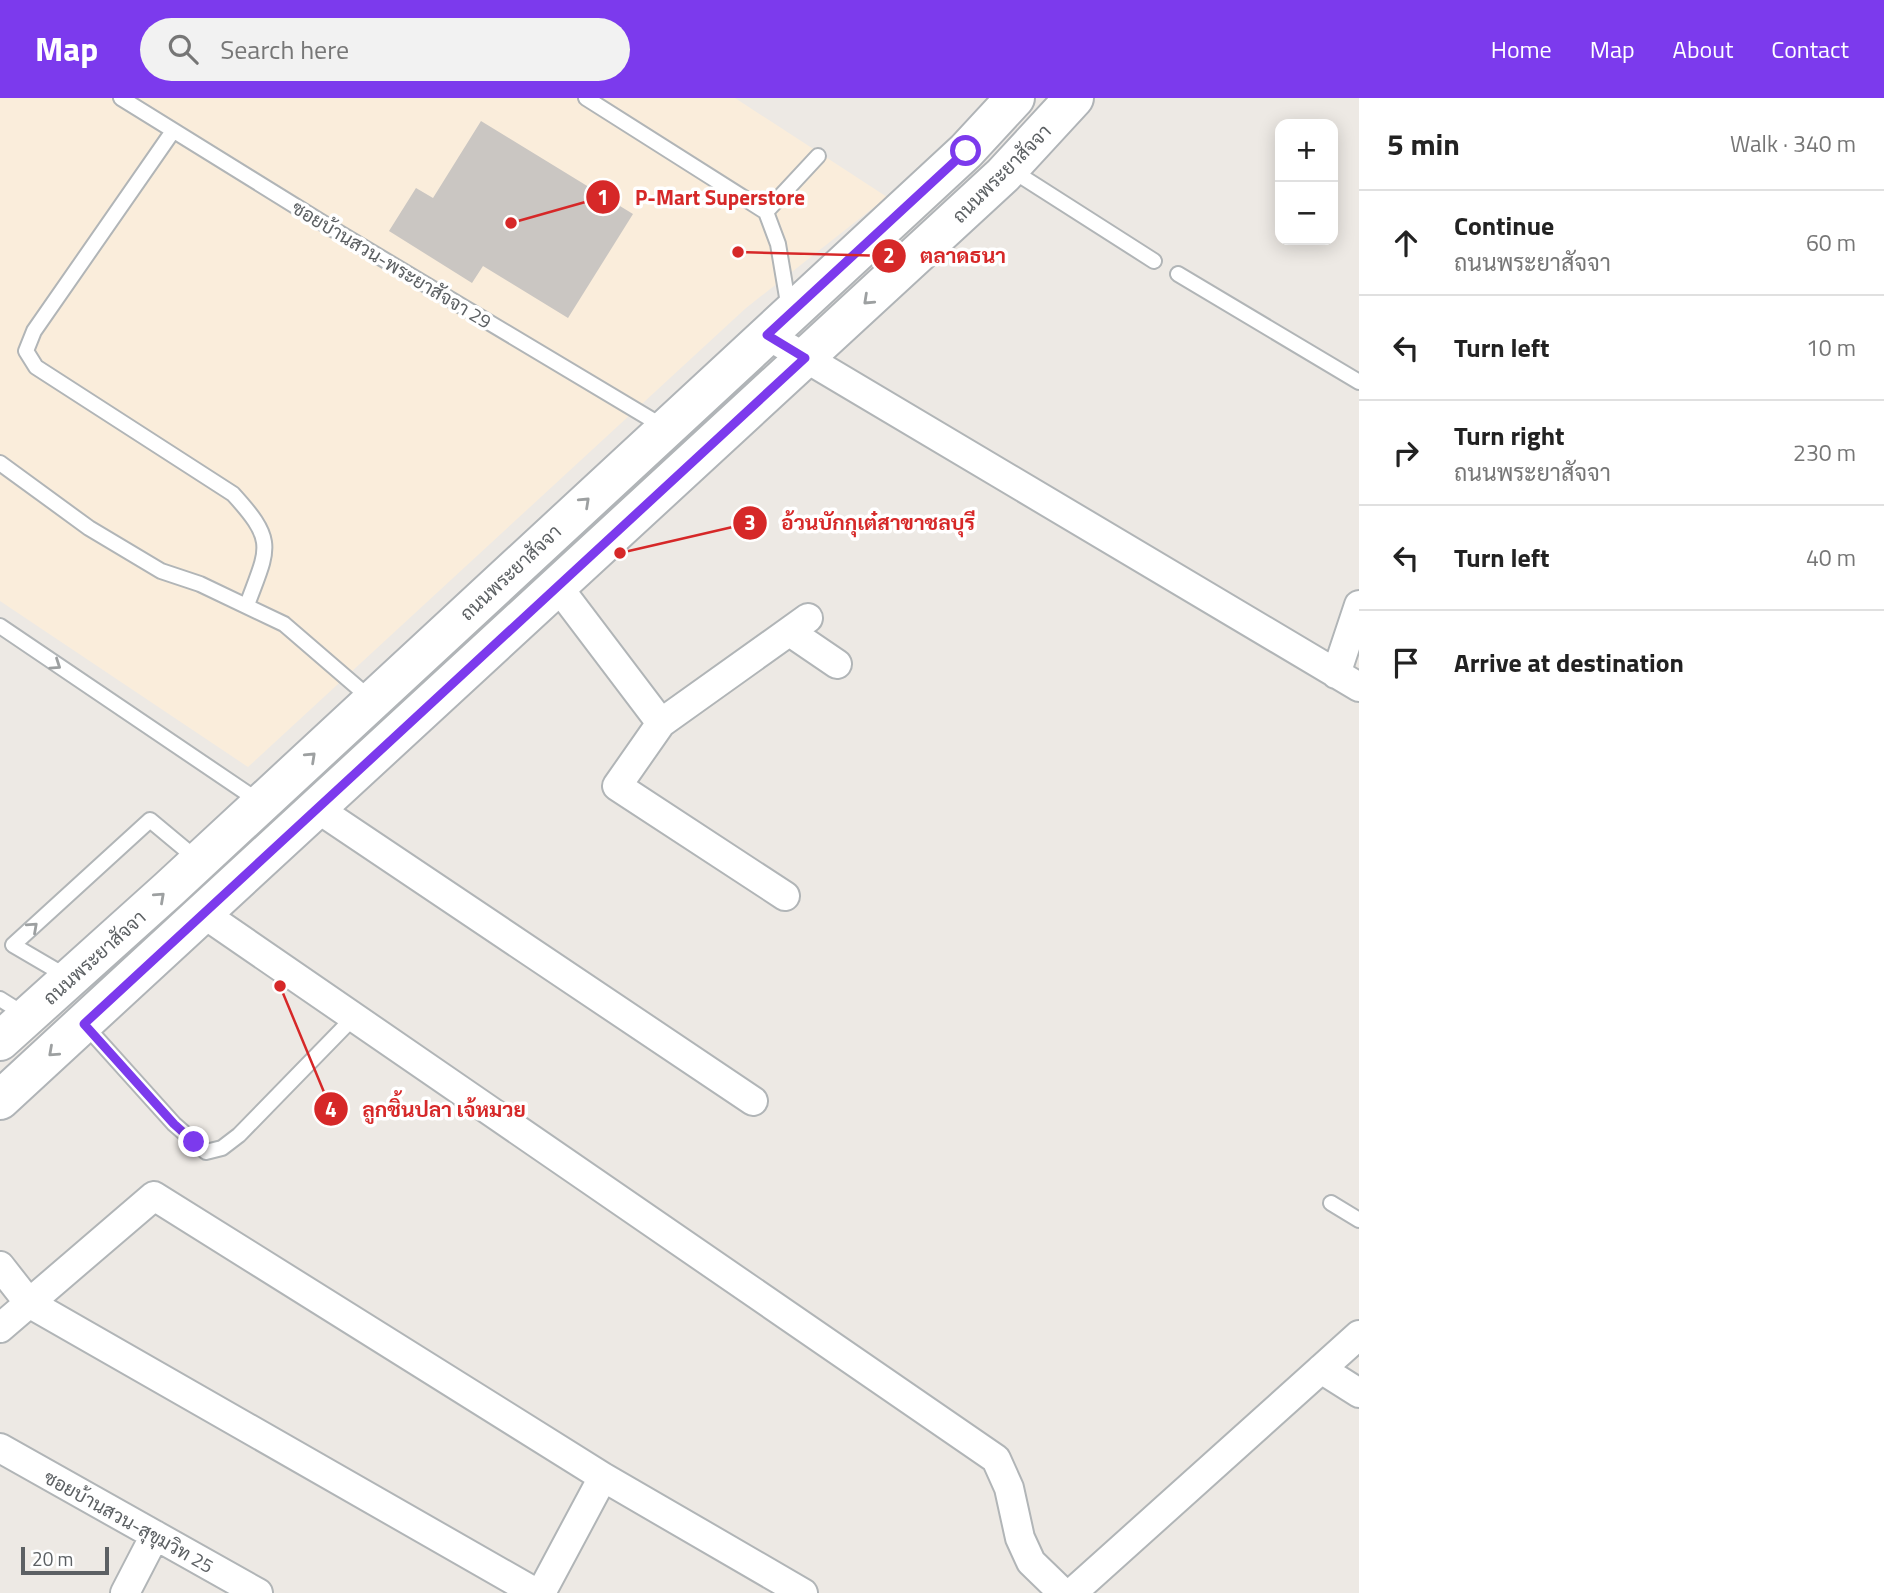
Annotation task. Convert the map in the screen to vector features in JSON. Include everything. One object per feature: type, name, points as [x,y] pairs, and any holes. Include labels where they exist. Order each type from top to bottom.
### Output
[{"type":"main road","name":"ถนนพระยาสัจจา","points":[[0,1100],[1009,169],[1074,98]]},
{"type":"main road","name":"ถนนพระยาสัจจา","points":[[0,1041],[14,1008],[71,979],[966,151],[1010,100]]},
{"type":"street","points":[[778,325],[805,358],[1347,681],[1359,605]]},
{"type":"street","points":[[558,586],[661,723]]},
{"type":"street","points":[[785,896],[617,786],[661,723],[799,625],[836,664]]},
{"type":"street","points":[[318,809],[753,1101]]},
{"type":"street","points":[[204,914],[996,1459],[1009,1488],[1020,1538],[1031,1562],[1063,1593]]},
{"type":"street","points":[[0,1328],[154,1196],[603,1477],[803,1593]]},
{"type":"street","points":[[0,1266],[29,1303],[538,1593],[603,1477]]},
{"type":"street","points":[[1072,1593],[1359,1335]]},
{"type":"street","points":[[1321,1369],[1359,1393]]},
{"type":"street","name":"ซอยบ้านสวน-สุขุมวิท 25","points":[[0,1448],[258,1593]]},
{"type":"street","points":[[125,1593],[155,1535]]},
{"type":"lane","name":"ซอยบ้านสวน-พระยาสัจจา 29","points":[[121,98],[665,428]]},
{"type":"lane","points":[[586,98],[766,212],[778,244],[778,325]]},
{"type":"lane","points":[[173,131],[34,331],[26,351],[36,367],[233,494],[250,513],[263,533],[266,553],[247,605]]},
{"type":"lane","points":[[766,212],[818,156]]},
{"type":"lane","points":[[1009,169],[1154,261]]},
{"type":"lane","points":[[1178,274],[1359,382]]},
{"type":"lane","points":[[0,463],[89,528],[161,571],[200,584],[284,624],[372,700]]},
{"type":"lane","points":[[0,626],[261,803]]},
{"type":"lane","points":[[71,979],[13,945],[150,820],[199,861]]},
{"type":"lane","points":[[84,1024],[174,1124],[206,1152],[222,1148],[239,1135],[354,1017]]},
{"type":"lane","points":[[1331,1203],[1359,1220]]},
{"type":"shaded area","points":[[0,98],[735,98],[887,197],[746,308],[248,767],[0,601]]},
{"type":"building","points":[[481,121],[633,214],[568,318],[483,266],[472,283],[389,231],[416,188],[433,198]]},
{"type":"place","name":"P-Mart Superstore","points":[[511,223]]},
{"type":"place","name":"ตลาดธนา","points":[[738,252]]},
{"type":"place","name":"อ้วนบักกุเต๋สาขาชลบุรี","points":[[620,553]]},
{"type":"place","name":"ลูกชิ้นปลา เจ้หมวย","points":[[280,986]]},
{"type":"route","points":[[194,1142],[174,1124],[84,1024],[805,358],[767,335],[966,151]]}]
